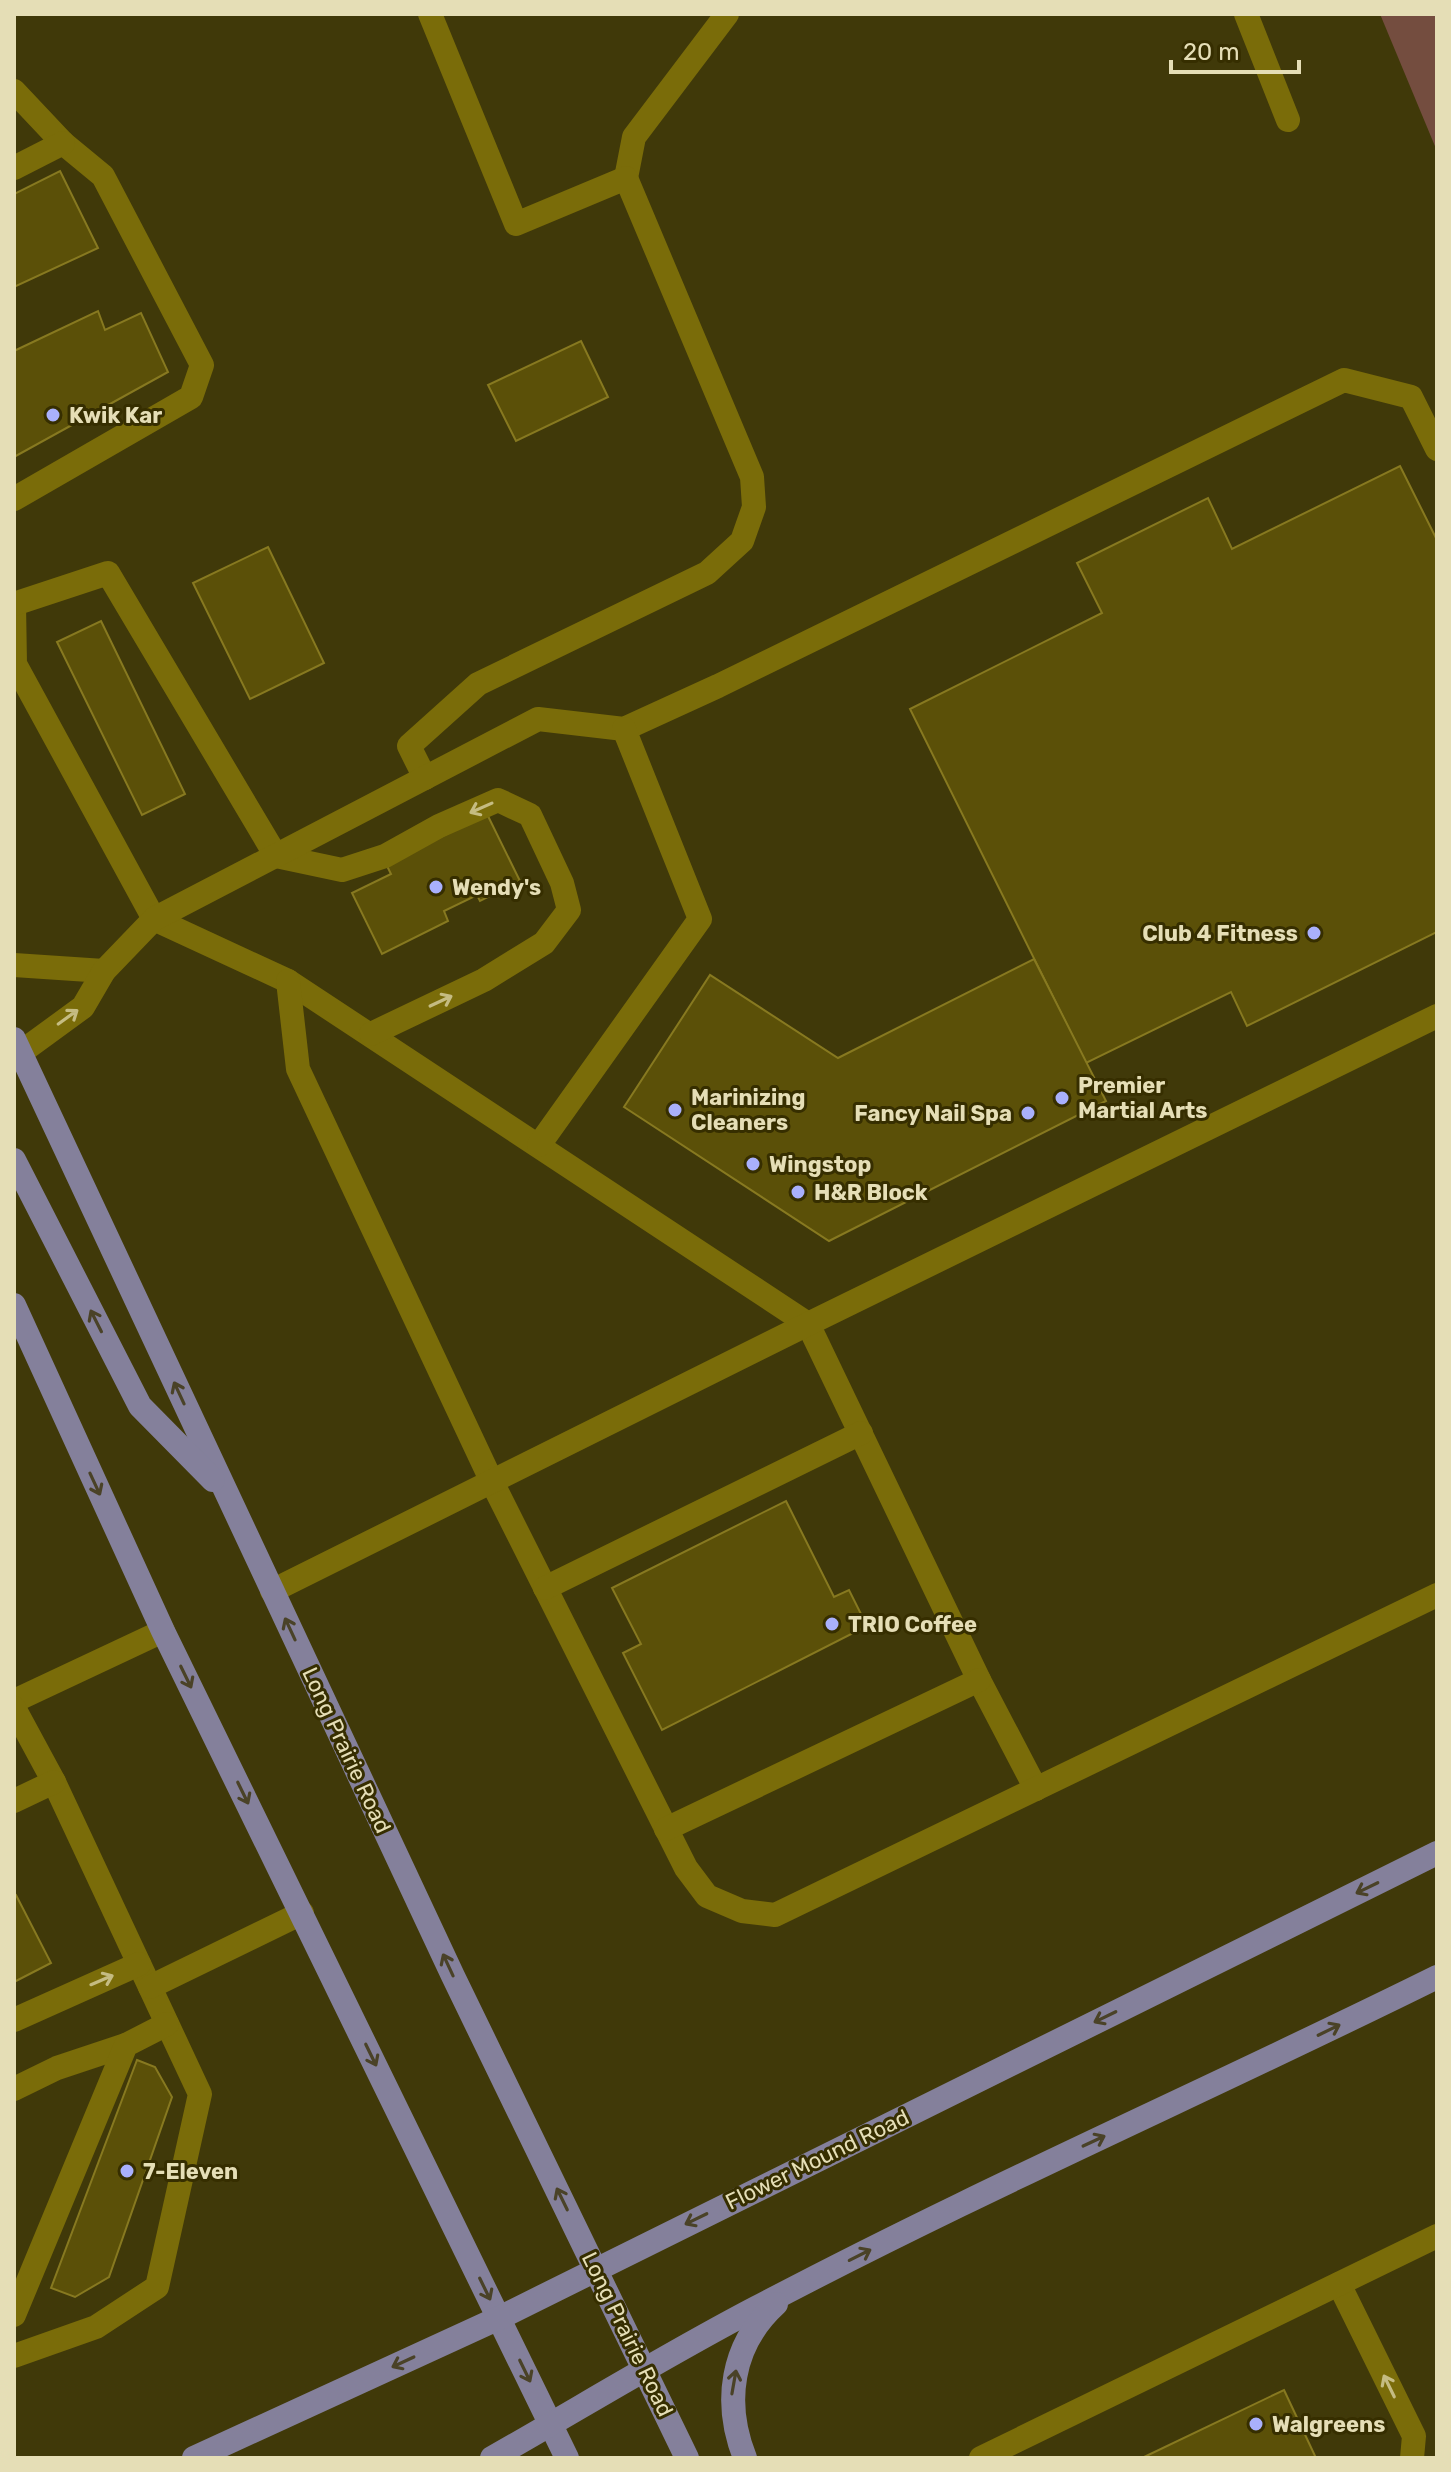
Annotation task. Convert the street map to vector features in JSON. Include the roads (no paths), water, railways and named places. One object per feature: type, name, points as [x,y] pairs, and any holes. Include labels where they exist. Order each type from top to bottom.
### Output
[{"type":"main road","name":"Long Prairie Road","points":[[16,1047],[453,1976],[687,2458]]},
{"type":"main road","points":[[14,1160],[140,1406],[226,1493]]},
{"type":"main road","points":[[14,1305],[163,1631],[567,2458]]},
{"type":"main road","name":"Flower Mound Road","points":[[194,2458],[499,2318],[1437,1853]]},
{"type":"main road","points":[[492,2458],[790,2290],[1437,1977]]},
{"type":"main road","points":[[745,2458],[736,2436],[732,2395],[739,2354],[760,2318],[790,2290]]},
{"type":"lane","points":[[430,14],[516,224],[626,178]]},
{"type":"lane","points":[[425,778],[409,746],[478,684],[707,573],[742,541],[754,507],[752,477],[626,178],[634,137],[727,14]]},
{"type":"lane","points":[[1246,14],[1288,120]]},
{"type":"lane","points":[[14,91],[63,143],[103,176],[202,365],[191,397],[14,499]]},
{"type":"lane","points":[[14,168],[63,143]]},
{"type":"lane","points":[[16,1047],[83,1007],[104,971],[154,919],[538,719],[624,729],[732,680],[1344,380],[1411,397],[1437,449]]},
{"type":"lane","points":[[371,1034],[484,980],[544,943],[569,910],[562,883],[530,815],[498,800],[439,826],[385,856],[342,870],[276,856],[108,573],[14,604],[15,664],[154,919],[288,981],[808,1324],[979,1680],[1036,1789]]},
{"type":"lane","points":[[539,1145],[700,919],[624,729]]},
{"type":"lane","points":[[14,965],[104,971]]},
{"type":"lane","points":[[288,981],[298,1069],[492,1482],[686,1868],[707,1896],[742,1911],[775,1915],[1437,1595]]},
{"type":"lane","points":[[272,1591],[1437,1016]]},
{"type":"lane","points":[[545,1588],[861,1433]]},
{"type":"lane","points":[[14,1701],[163,1631]]},
{"type":"lane","points":[[666,1829],[979,1680]]},
{"type":"lane","points":[[14,1708],[54,1782],[200,2094],[157,2287],[96,2327],[14,2356]]},
{"type":"lane","points":[[14,1801],[54,1782]]},
{"type":"lane","points":[[150,1987],[302,1913]]},
{"type":"lane","points":[[14,2020],[139,1964]]},
{"type":"lane","points":[[14,2005],[68,1994]]},
{"type":"lane","points":[[14,2089],[57,2068],[126,2045],[167,2024]]},
{"type":"lane","points":[[14,2315],[126,2045]]},
{"type":"lane","points":[[981,2458],[1437,2236]]},
{"type":"lane","points":[[1339,2284],[1414,2436],[1412,2458]]},
{"type":"place","name":"Kwik Kar","points":[[53,415]]},
{"type":"place","name":"Wendy's","points":[[436,887]]},
{"type":"place","name":"Club 4 Fitness","points":[[1314,933]]},
{"type":"place","name":"Premier Martial Arts","points":[[1062,1098]]},
{"type":"place","name":"Marinizing Cleaners","points":[[675,1110]]},
{"type":"place","name":"Fancy Nail Spa","points":[[1028,1113]]},
{"type":"place","name":"Wingstop","points":[[753,1164]]},
{"type":"place","name":"H&R Block","points":[[798,1192]]},
{"type":"place","name":"TRIO Coffee","points":[[832,1624]]},
{"type":"place","name":"7-Eleven","points":[[127,2171]]},
{"type":"place","name":"Walgreens","points":[[1256,2424]]}]
